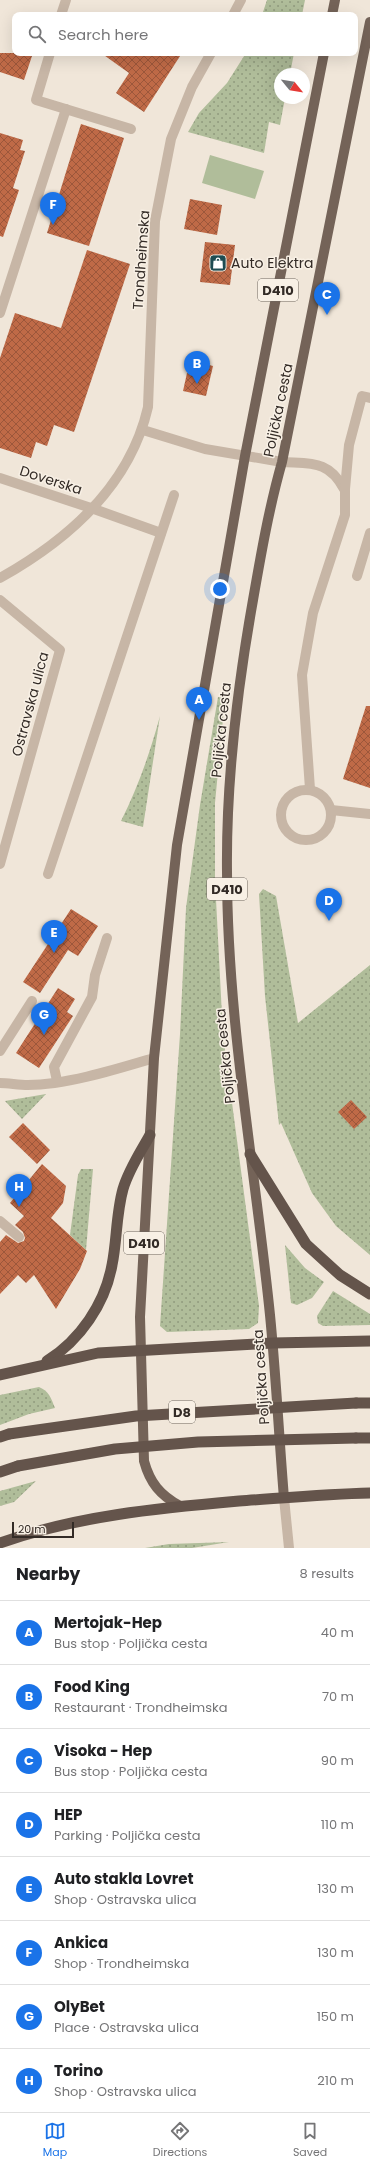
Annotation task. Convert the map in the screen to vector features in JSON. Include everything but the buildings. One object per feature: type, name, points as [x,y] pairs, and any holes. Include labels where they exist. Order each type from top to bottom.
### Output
[{"type":"highway","points":[[42,1365],[59,1353],[77,1336],[92,1316],[107,1287],[112,1266],[123,1190],[132,1164],[150,1135]]},
{"type":"highway","points":[[250,1154],[306,1244],[340,1275],[370,1294]]},
{"type":"highway","points":[[0,1374],[98,1353],[273,1343],[370,1341]]},
{"type":"highway","name":"D8","points":[[4,1435],[136,1416],[370,1402]]},
{"type":"highway","name":"D8","points":[[0,1472],[18,1466],[115,1449],[198,1442],[370,1438]]},
{"type":"highway","points":[[0,1543],[22,1536],[102,1518],[180,1506],[370,1493]]},
{"type":"main road","points":[[333,12],[335,0]]},
{"type":"main road","name":"Poljička cesta","points":[[284,1498],[273,1343],[238,1045],[229,937],[227,870],[229,795],[233,732],[244,647],[269,508],[282,462],[370,22]]},
{"type":"main road","name":"Poljička cesta","points":[[180,1506],[168,1499],[151,1482],[144,1461],[139,1350],[154,1058],[177,845],[245,456],[323,56]]},
{"type":"street","points":[[62,12],[66,0]]},
{"type":"street","points":[[234,12],[241,0]]},
{"type":"street","points":[[49,56],[36,100],[131,129]]},
{"type":"street","name":"Trondheimska","points":[[143,430],[148,407],[155,221],[171,139],[192,87],[209,56]]},
{"type":"street","points":[[0,313],[66,109]]},
{"type":"street","points":[[310,789],[302,675],[313,613],[345,516],[344,489],[349,444],[362,396],[370,398]]},
{"type":"street","points":[[0,578],[27,563],[61,539],[94,509],[122,468],[143,430],[206,449],[282,462],[312,464],[331,469],[338,476],[344,489]]},
{"type":"street","name":"Doverska","points":[[0,478],[161,533]]},
{"type":"street","points":[[48,874],[174,495]]},
{"type":"street","points":[[357,576],[370,533]]},
{"type":"street","name":"Ostravska ulica","points":[[0,600],[60,650],[0,864]]},
{"type":"street","points":[[310,789],[324,796],[331,810],[331,819],[328,828],[319,837],[306,840],[290,834],[284,828],[281,819],[284,803],[294,792],[310,789]]},
{"type":"street","points":[[331,810],[370,814]]},
{"type":"street","points":[[57,1081],[54,1067],[92,996],[95,975],[107,938]]},
{"type":"street","points":[[0,1051],[32,1002]]},
{"type":"street","points":[[0,1083],[29,1085],[57,1081],[107,1072],[154,1058]]},
{"type":"street","points":[[0,1220],[19,1237]]},
{"type":"street","points":[[284,1498],[289,1548]]},
{"type":"green space","points":[[267,0],[305,0],[303,12],[263,12]]},
{"type":"green space","points":[[244,56],[293,56],[291,68],[274,68],[274,104],[284,104],[280,125],[269,122],[264,153],[188,132],[199,113],[227,83]]},
{"type":"green space","points":[[210,155],[264,171],[255,199],[202,183]]},
{"type":"green space","points":[[218,697],[225,698],[215,803],[215,880],[223,1035],[259,1306],[258,1323],[249,1329],[167,1332],[160,1326],[180,1034],[186,908],[200,805]]},
{"type":"green space","points":[[160,716],[143,827],[121,821],[143,770]]},
{"type":"green space","points":[[263,889],[276,896],[298,1023],[370,965],[370,1255],[336,1226],[312,1193],[281,1123],[279,1125],[265,996],[259,894]]},
{"type":"green space","points":[[46,1094],[22,1119],[5,1101]]},
{"type":"green space","points":[[81,1169],[93,1169],[86,1250],[70,1235],[78,1175]]},
{"type":"green space","points":[[285,1245],[305,1268],[324,1282],[312,1298],[297,1305],[291,1303]]},
{"type":"green space","points":[[333,1291],[370,1314],[370,1325],[323,1326],[318,1323],[317,1316]]},
{"type":"green space","points":[[39,1387],[51,1398],[55,1408],[29,1414],[0,1425],[0,1395]]},
{"type":"green space","points":[[36,1481],[14,1502],[0,1506],[0,1491]]},
{"type":"green space","points":[[229,1542],[192,1548],[145,1548],[169,1544]]},
{"type":"place","name":"Ankica","points":[[53,225]]},
{"type":"place","name":"Auto Elektra","points":[[218,263]]},
{"type":"place","name":"Visoka - Hep","points":[[327,315]]},
{"type":"place","name":"Food King","points":[[197,384]]},
{"type":"place","name":"Mertojak-Hep","points":[[199,720]]},
{"type":"place","name":"HEP","points":[[329,921]]},
{"type":"place","name":"Auto stakla Lovret","points":[[54,953]]},
{"type":"place","name":"OlyBet","points":[[44,1035]]},
{"type":"place","name":"Torino","points":[[19,1207]]}]
